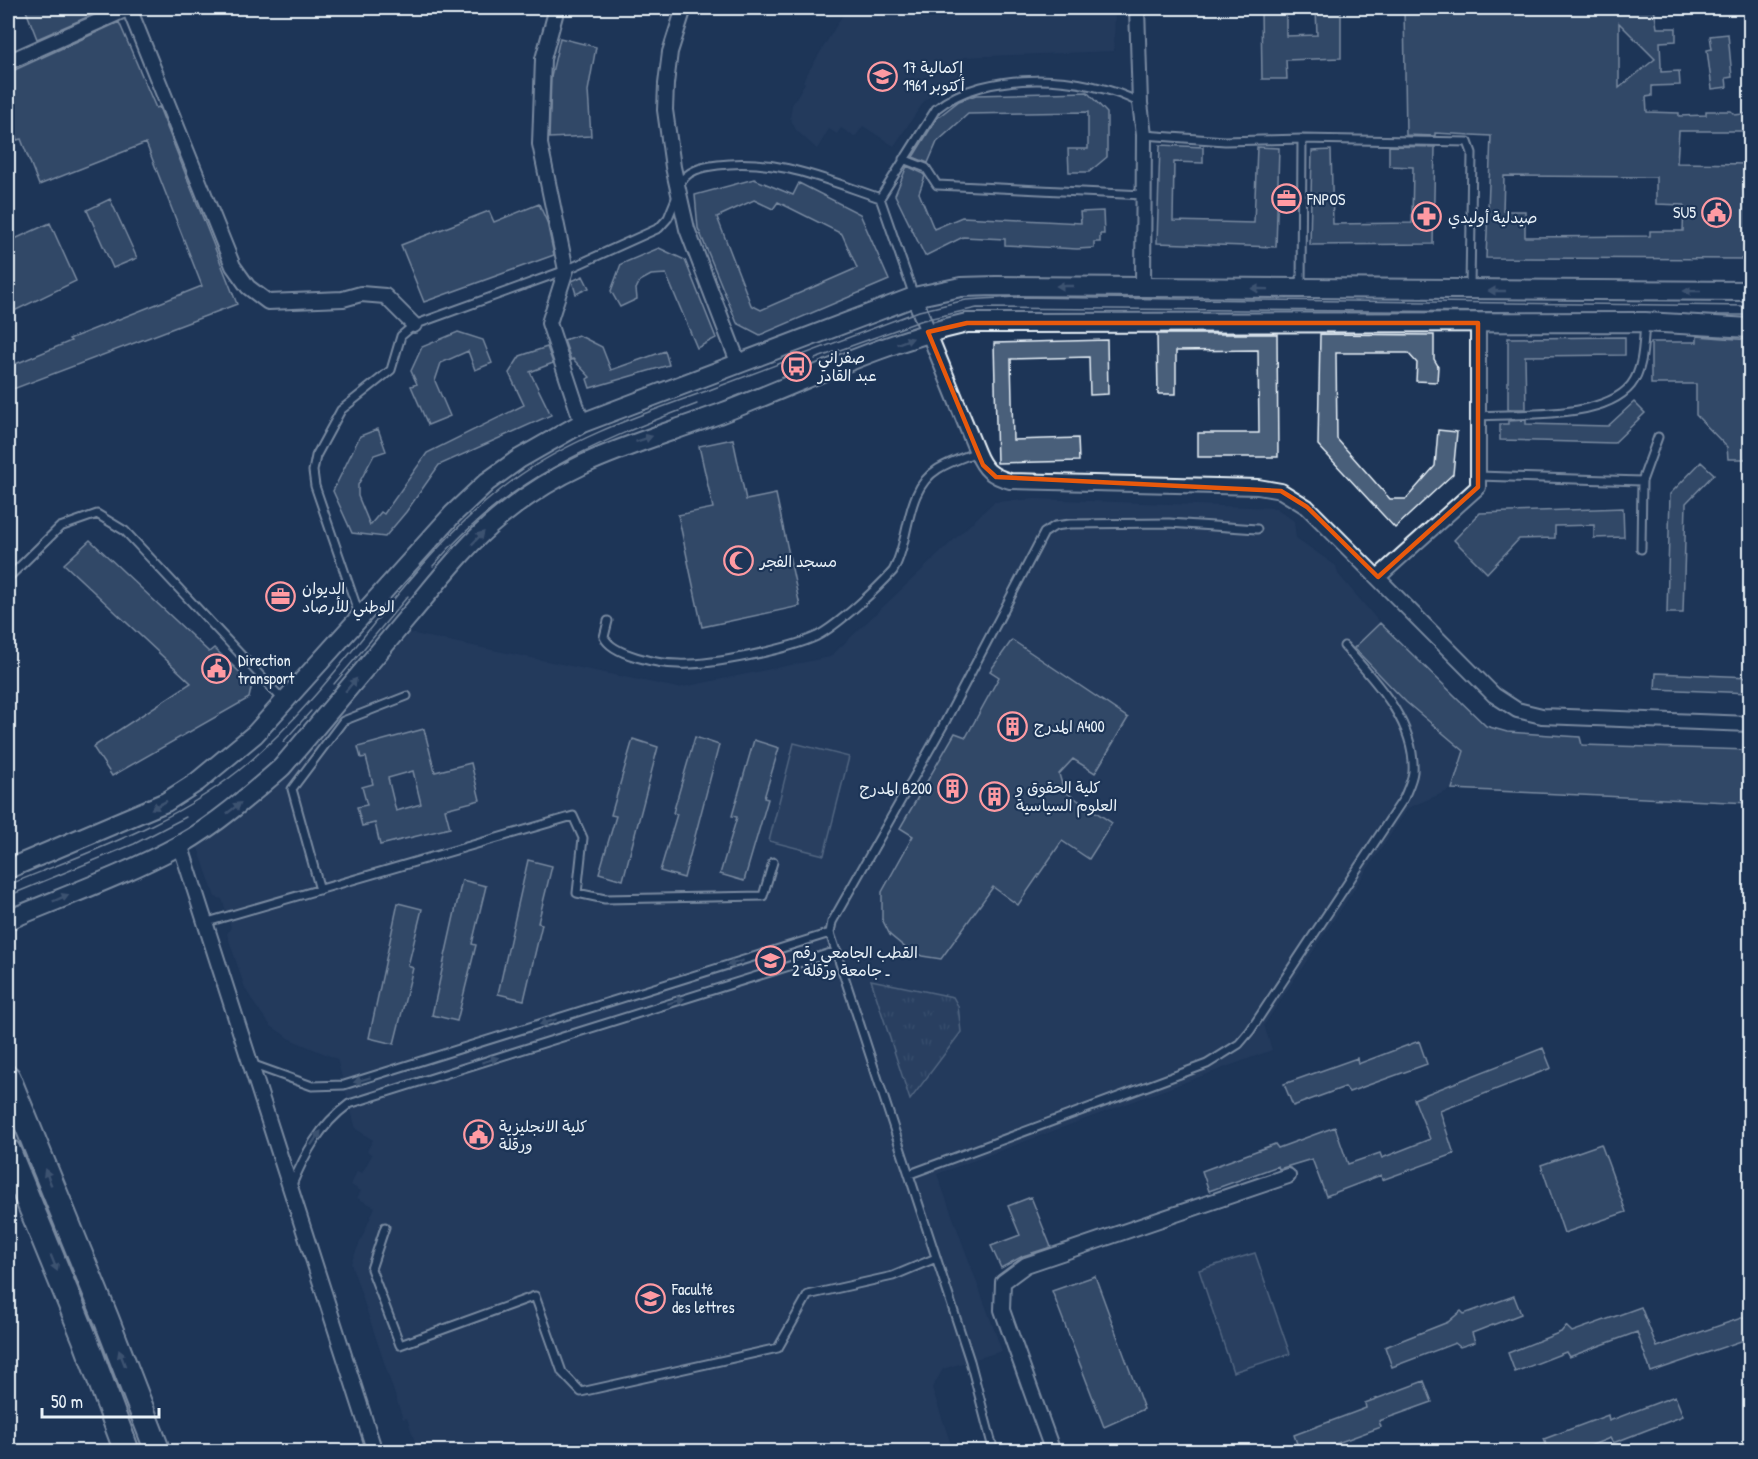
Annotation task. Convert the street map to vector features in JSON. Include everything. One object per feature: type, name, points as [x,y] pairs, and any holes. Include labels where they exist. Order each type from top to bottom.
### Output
[{"type":"highway","points":[[8,1078],[158,1452]]},
{"type":"highway","points":[[8,1151],[85,1339],[127,1452]]},
{"type":"street","points":[[8,62],[129,8],[233,266],[248,287],[268,302],[343,299],[361,294],[385,296],[414,325]]},
{"type":"street","points":[[557,8],[543,59],[540,144],[566,270],[549,323],[582,423]]},
{"type":"street","points":[[684,8],[670,52],[665,110],[687,229],[738,362]]},
{"type":"street","points":[[1137,8],[1140,103],[1144,135],[1143,286]]},
{"type":"street","points":[[8,869],[166,802],[228,757],[255,734],[359,615],[453,514],[487,482],[519,459],[582,423],[914,297],[961,287],[1143,286],[1470,291],[1750,291]]},
{"type":"street","points":[[914,297],[977,452],[988,472],[1010,481],[1258,487],[1281,491],[1307,507],[1494,695],[1517,710],[1542,716],[1750,724]]},
{"type":"street","points":[[8,920],[128,870],[180,844],[220,818],[282,767],[450,567],[497,519],[530,493],[566,471],[611,450],[723,412],[928,332],[967,323],[1645,322],[1750,328]]},
{"type":"street","points":[[1378,578],[1466,501],[1478,487],[1478,323]]},
{"type":"street","points":[[180,844],[375,1452]]},
{"type":"street","points":[[1053,1452],[1002,1310],[1003,1282],[1026,1265],[1044,1258],[1288,1176]]},
{"type":"lane","points":[[914,297],[880,198],[936,109],[946,100],[974,88],[1004,83],[1061,81],[1112,89],[1140,103]]},
{"type":"lane","points":[[1144,135],[1225,141],[1302,139],[1468,142],[1472,153],[1470,291]]},
{"type":"lane","points":[[1301,289],[1302,139]]},
{"type":"lane","points":[[903,159],[926,168],[931,180],[937,185],[1144,195]]},
{"type":"lane","points":[[359,615],[315,486],[313,471],[315,456],[341,410],[391,370],[401,336],[414,325],[566,270],[659,228],[672,210],[683,178],[693,171],[726,164],[760,163],[792,168],[880,198]]},
{"type":"lane","points":[[1478,416],[1594,407],[1614,400],[1632,384],[1641,366],[1645,322]]},
{"type":"lane","points":[[1641,549],[1642,481],[1658,437]]},
{"type":"lane","points":[[608,621],[604,637],[612,648],[663,663],[681,665],[732,658],[814,637],[893,571],[900,557],[913,503],[919,489],[929,477],[937,469],[977,452]]},
{"type":"lane","points":[[1478,476],[1642,481]]},
{"type":"lane","points":[[8,578],[60,527],[97,514],[125,531],[284,701]]},
{"type":"lane","points":[[994,1452],[970,1361],[830,933],[832,922],[944,724],[1044,533],[1055,526],[1070,524],[1169,522],[1257,529]]},
{"type":"lane","points":[[910,1174],[1207,1064],[1239,1044],[1251,1031],[1404,798],[1413,775],[1412,752],[1392,705],[1344,645]]},
{"type":"lane","points":[[320,890],[292,789],[343,721],[406,696]]},
{"type":"lane","points":[[204,923],[573,816],[583,838],[577,893],[604,899],[763,896],[773,862]]},
{"type":"lane","points":[[250,1064],[312,1086],[344,1086],[830,933]]},
{"type":"lane","points":[[290,1190],[313,1140],[332,1117],[349,1104],[837,951]]},
{"type":"lane","points":[[385,1227],[371,1269],[400,1345],[535,1296],[562,1372],[580,1392],[778,1348],[808,1295],[893,1276],[936,1258]]},
{"type":"highlighted area","points":[[967,323],[1478,323],[1478,487],[1378,577],[1307,507],[1281,491],[996,477],[983,465],[928,332]]},
{"type":"shaded area","name":"إكمالية 17 أكتوبر 1961","points":[[847,8],[1115,8],[1114,51],[964,57],[964,72],[925,100],[894,146],[863,126],[855,137],[841,128],[837,134],[829,129],[817,149],[796,130],[790,118],[792,105],[805,83],[803,81]]},
{"type":"shaded area","name":"القطب الجامعي رقم 2 ـ جامعة ورقلة","points":[[1036,499],[1276,508],[1294,521],[1296,538],[1336,566],[1338,574],[1380,623],[1354,649],[1406,702],[1464,751],[1452,789],[1408,808],[1264,1025],[1272,1050],[937,1174],[1002,1351],[943,1369],[932,1388],[953,1451],[418,1451],[407,1418],[403,1419],[351,1263],[375,1207],[357,1198],[361,1191],[351,1185],[357,1171],[362,1173],[372,1155],[367,1151],[373,1140],[356,1129],[337,1059],[292,1040],[271,1026],[255,1005],[245,988],[227,934],[231,927],[222,899],[215,897],[197,845],[287,774],[409,633],[678,688],[830,657],[994,502]]},
{"type":"green space","points":[[794,743],[849,757],[824,855],[769,841]]},
{"type":"green space","points":[[871,980],[953,997],[958,1006],[961,1032],[910,1100]]},
{"type":"green space","points":[[1255,1253],[1290,1354],[1233,1372],[1199,1270]]},
{"type":"building","points":[[25,8],[108,8],[37,39]]},
{"type":"building","points":[[1261,8],[1286,8],[1286,36],[1317,35],[1316,8],[1341,8],[1341,58],[1286,60],[1287,79],[1262,79]]},
{"type":"building","points":[[1404,8],[1654,8],[1657,28],[1676,28],[1676,41],[1660,42],[1661,72],[1679,71],[1680,85],[1652,86],[1652,96],[1646,97],[1647,112],[1679,113],[1679,116],[1706,115],[1706,111],[1731,111],[1735,115],[1750,113],[1750,131],[1679,131],[1677,163],[1750,164],[1750,259],[1486,258],[1491,136],[1435,133],[1435,136],[1406,135]],"holes":[[[1619,23],[1655,59],[1619,88]],[[1504,176],[1656,177],[1656,204],[1684,205],[1683,231],[1650,231],[1650,236],[1525,237],[1525,211],[1503,211]]]},
{"type":"building","points":[[119,22],[156,108],[159,107],[237,304],[8,391],[8,367],[71,341],[69,339],[202,286],[146,143],[39,185],[21,139],[17,140],[8,116],[8,73]]},
{"type":"building","points":[[1728,34],[1732,77],[1726,78],[1727,87],[1712,89],[1707,50],[1712,49],[1710,36]]},
{"type":"building","points":[[560,38],[596,47],[588,91],[591,136],[549,138],[551,77]]},
{"type":"building","points":[[1087,92],[1107,113],[1107,157],[1089,172],[1069,172],[1068,149],[1088,149],[1088,112],[968,114],[937,142],[928,163],[913,157],[937,118],[959,101],[976,95]]},
{"type":"building","points":[[1160,145],[1203,147],[1203,163],[1174,162],[1173,221],[1254,223],[1257,147],[1279,148],[1276,247],[1157,243]]},
{"type":"building","points":[[1389,146],[1435,147],[1433,244],[1310,245],[1312,151],[1331,150],[1333,224],[1412,223],[1413,167],[1389,166]]},
{"type":"building","points":[[907,166],[925,176],[919,193],[934,229],[962,217],[1081,223],[1080,212],[1103,211],[1104,234],[1100,234],[1100,242],[1094,242],[1094,248],[1077,249],[1005,245],[1005,239],[963,237],[925,256],[895,195]]},
{"type":"building","points":[[754,179],[793,195],[799,183],[860,214],[889,280],[760,335],[737,323],[698,228],[695,195]],"holes":[[[754,200],[773,209],[778,202],[842,234],[857,268],[761,310],[751,305],[717,217]]]},
{"type":"building","points":[[110,199],[137,258],[113,268],[87,210]]},
{"type":"building","points":[[539,204],[547,222],[554,255],[424,302],[401,245],[489,211],[494,222]]},
{"type":"building","points":[[50,223],[76,281],[10,313],[8,307],[8,242]]},
{"type":"building","points":[[659,248],[685,260],[716,338],[697,348],[666,274],[651,275],[640,281],[636,289],[637,299],[620,307],[611,291],[621,264]]},
{"type":"building","points":[[583,276],[589,288],[576,294],[572,281]]},
{"type":"building","points":[[458,332],[483,340],[492,363],[475,370],[468,351],[441,363],[435,381],[450,416],[428,425],[411,386],[417,384],[411,371],[422,347]]},
{"type":"building","points":[[1157,334],[1277,334],[1278,457],[1198,457],[1198,433],[1259,433],[1258,350],[1176,351],[1176,394],[1158,394]]},
{"type":"building","points":[[1320,334],[1434,335],[1434,359],[1438,366],[1437,382],[1416,381],[1417,363],[1408,353],[1336,353],[1337,439],[1390,499],[1406,499],[1435,466],[1438,430],[1457,432],[1453,474],[1395,528],[1318,445]]},
{"type":"building","points":[[578,335],[602,347],[611,370],[665,351],[669,365],[590,388],[587,379],[590,377],[573,359],[571,360],[564,340]]},
{"type":"building","points":[[1697,336],[1750,340],[1750,459],[1728,459],[1727,447],[1696,415],[1696,384],[1651,384],[1651,342],[1697,342]]},
{"type":"building","points":[[1625,337],[1625,355],[1525,356],[1526,409],[1508,409],[1508,338]]},
{"type":"building","points":[[1107,340],[1108,394],[1090,395],[1089,357],[1011,359],[1013,440],[1078,438],[1079,461],[997,463],[994,343]]},
{"type":"building","points":[[547,347],[553,363],[530,372],[551,415],[439,465],[406,512],[385,537],[352,533],[333,491],[360,436],[378,429],[386,451],[374,455],[358,485],[358,496],[370,525],[381,512],[384,514],[427,453],[524,405],[509,373],[520,356]]},
{"type":"building","points":[[1634,402],[1645,413],[1614,443],[1500,440],[1500,424],[1508,424],[1508,421],[1526,420],[1526,424],[1608,426]]},
{"type":"building","name":"مسجد الفجر","points":[[733,439],[746,500],[776,494],[800,606],[702,627],[678,515],[713,508],[699,446]]},
{"type":"building","points":[[1701,462],[1714,474],[1686,503],[1683,613],[1667,613],[1670,494]]},
{"type":"building","points":[[1623,508],[1624,537],[1594,538],[1594,525],[1555,526],[1555,538],[1519,539],[1487,573],[1454,540],[1480,513]]},
{"type":"building","points":[[90,540],[209,652],[214,648],[252,684],[249,698],[112,776],[93,747],[191,683],[64,564]]},
{"type":"building","points":[[1380,623],[1486,726],[1507,732],[1580,737],[1582,745],[1750,750],[1750,803],[1452,789],[1464,751],[1406,702],[1354,648]]},
{"type":"building","name":"كلية الحقوق و العلوم السياسية","points":[[1012,640],[1128,718],[1095,773],[1073,759],[1059,774],[1064,791],[1112,823],[1089,859],[1062,841],[1018,905],[993,887],[941,959],[922,956],[907,949],[890,935],[882,919],[882,892],[913,836],[900,828],[955,733],[966,737],[999,677],[990,671]]},
{"type":"building","points":[[1656,673],[1750,677],[1750,693],[1655,689]]},
{"type":"building","points":[[424,729],[435,772],[471,763],[480,800],[445,809],[450,828],[380,845],[375,823],[362,826],[357,807],[367,805],[362,787],[373,784],[366,757],[361,758],[358,747]],"holes":[[[413,771],[421,804],[396,811],[388,778]]]},
{"type":"building","points":[[695,737],[719,745],[684,878],[660,871],[677,814],[673,813]]},
{"type":"building","points":[[633,739],[658,747],[623,880],[599,873],[616,816],[611,815]]},
{"type":"building","points":[[754,740],[779,748],[764,798],[768,799],[744,881],[720,874],[737,817],[732,816]]},
{"type":"building","points":[[528,860],[552,866],[538,923],[542,924],[524,1000],[498,994]]},
{"type":"building","points":[[462,880],[486,886],[472,944],[476,945],[457,1021],[432,1015]]},
{"type":"building","points":[[398,903],[422,909],[408,966],[413,968],[394,1044],[369,1038]]},
{"type":"building","points":[[1419,1041],[1427,1064],[1349,1092],[1345,1087],[1293,1106],[1284,1084],[1357,1058],[1358,1064]]},
{"type":"building","points":[[1543,1048],[1551,1068],[1440,1111],[1454,1154],[1382,1180],[1381,1175],[1326,1196],[1312,1159],[1279,1169],[1278,1166],[1209,1191],[1202,1171],[1275,1144],[1278,1148],[1335,1127],[1348,1164],[1380,1153],[1382,1158],[1430,1139],[1414,1099]]},
{"type":"building","points":[[1601,1144],[1626,1212],[1564,1233],[1541,1165]]},
{"type":"building","points":[[1031,1197],[1051,1247],[1023,1256],[1001,1268],[991,1246],[1020,1235],[1008,1206]]},
{"type":"building","points":[[1095,1276],[1144,1409],[1104,1427],[1052,1291]]},
{"type":"building","points":[[1514,1296],[1521,1314],[1472,1333],[1475,1342],[1460,1347],[1455,1343],[1392,1367],[1385,1347],[1448,1322],[1461,1311],[1464,1314]]},
{"type":"building","points":[[1641,1307],[1657,1347],[1750,1315],[1750,1338],[1651,1372],[1637,1332],[1569,1357],[1566,1352],[1515,1372],[1508,1353],[1561,1332],[1566,1326],[1572,1332]]},
{"type":"building","points":[[1424,1381],[1432,1402],[1379,1421],[1381,1427],[1313,1452],[1300,1452],[1294,1435],[1366,1408],[1365,1403]]},
{"type":"building","points":[[1675,1396],[1683,1416],[1613,1443],[1610,1438],[1575,1452],[1549,1452],[1544,1439],[1608,1415],[1609,1421]]},
{"type":"tram line","points":[[8,885],[133,834],[163,819],[193,803],[248,763],[316,694],[440,546],[475,512],[535,465],[583,439],[634,417],[919,311],[966,300],[1015,297],[1750,306]]},
{"type":"tram line","points":[[815,359],[923,320],[977,308],[1512,312]]},
{"type":"tram line","points":[[1716,315],[1750,315]]},
{"type":"tram line","points":[[433,566],[461,536],[521,487],[587,450],[697,404]]},
{"type":"tram line","points":[[334,684],[408,596]]},
{"type":"tram line","points":[[283,742],[311,711]]},
{"type":"tram line","points":[[8,896],[134,844],[186,817]]},
{"type":"place","name":"إكمالية 17 أكتوبر 1961","points":[[882,76]]},
{"type":"place","name":"FNPOS","points":[[1286,199]]},
{"type":"place","name":"SU5","points":[[1717,212]]},
{"type":"place","name":"صيدلية أوليدي","points":[[1427,217]]},
{"type":"place","name":"صفراني عبد القادر","points":[[797,366]]},
{"type":"place","name":"مسجد الفجر","points":[[739,561]]},
{"type":"place","name":"الديوان الوطني للأرصاد","points":[[281,597]]},
{"type":"place","name":"Direction transport","points":[[217,669]]},
{"type":"place","name":"المدرج A400","points":[[1013,726]]},
{"type":"place","name":"المدرج B200","points":[[953,788]]},
{"type":"place","name":"كلية الحقوق و العلوم السياسية","points":[[995,796]]},
{"type":"place","name":"القطب الجامعي رقم 2 ـ جامعة ورقلة","points":[[771,961]]},
{"type":"place","name":"كلية الانجليزية ورقلة","points":[[478,1135]]},
{"type":"place","name":"Faculté des lettres","points":[[651,1298]]}]
